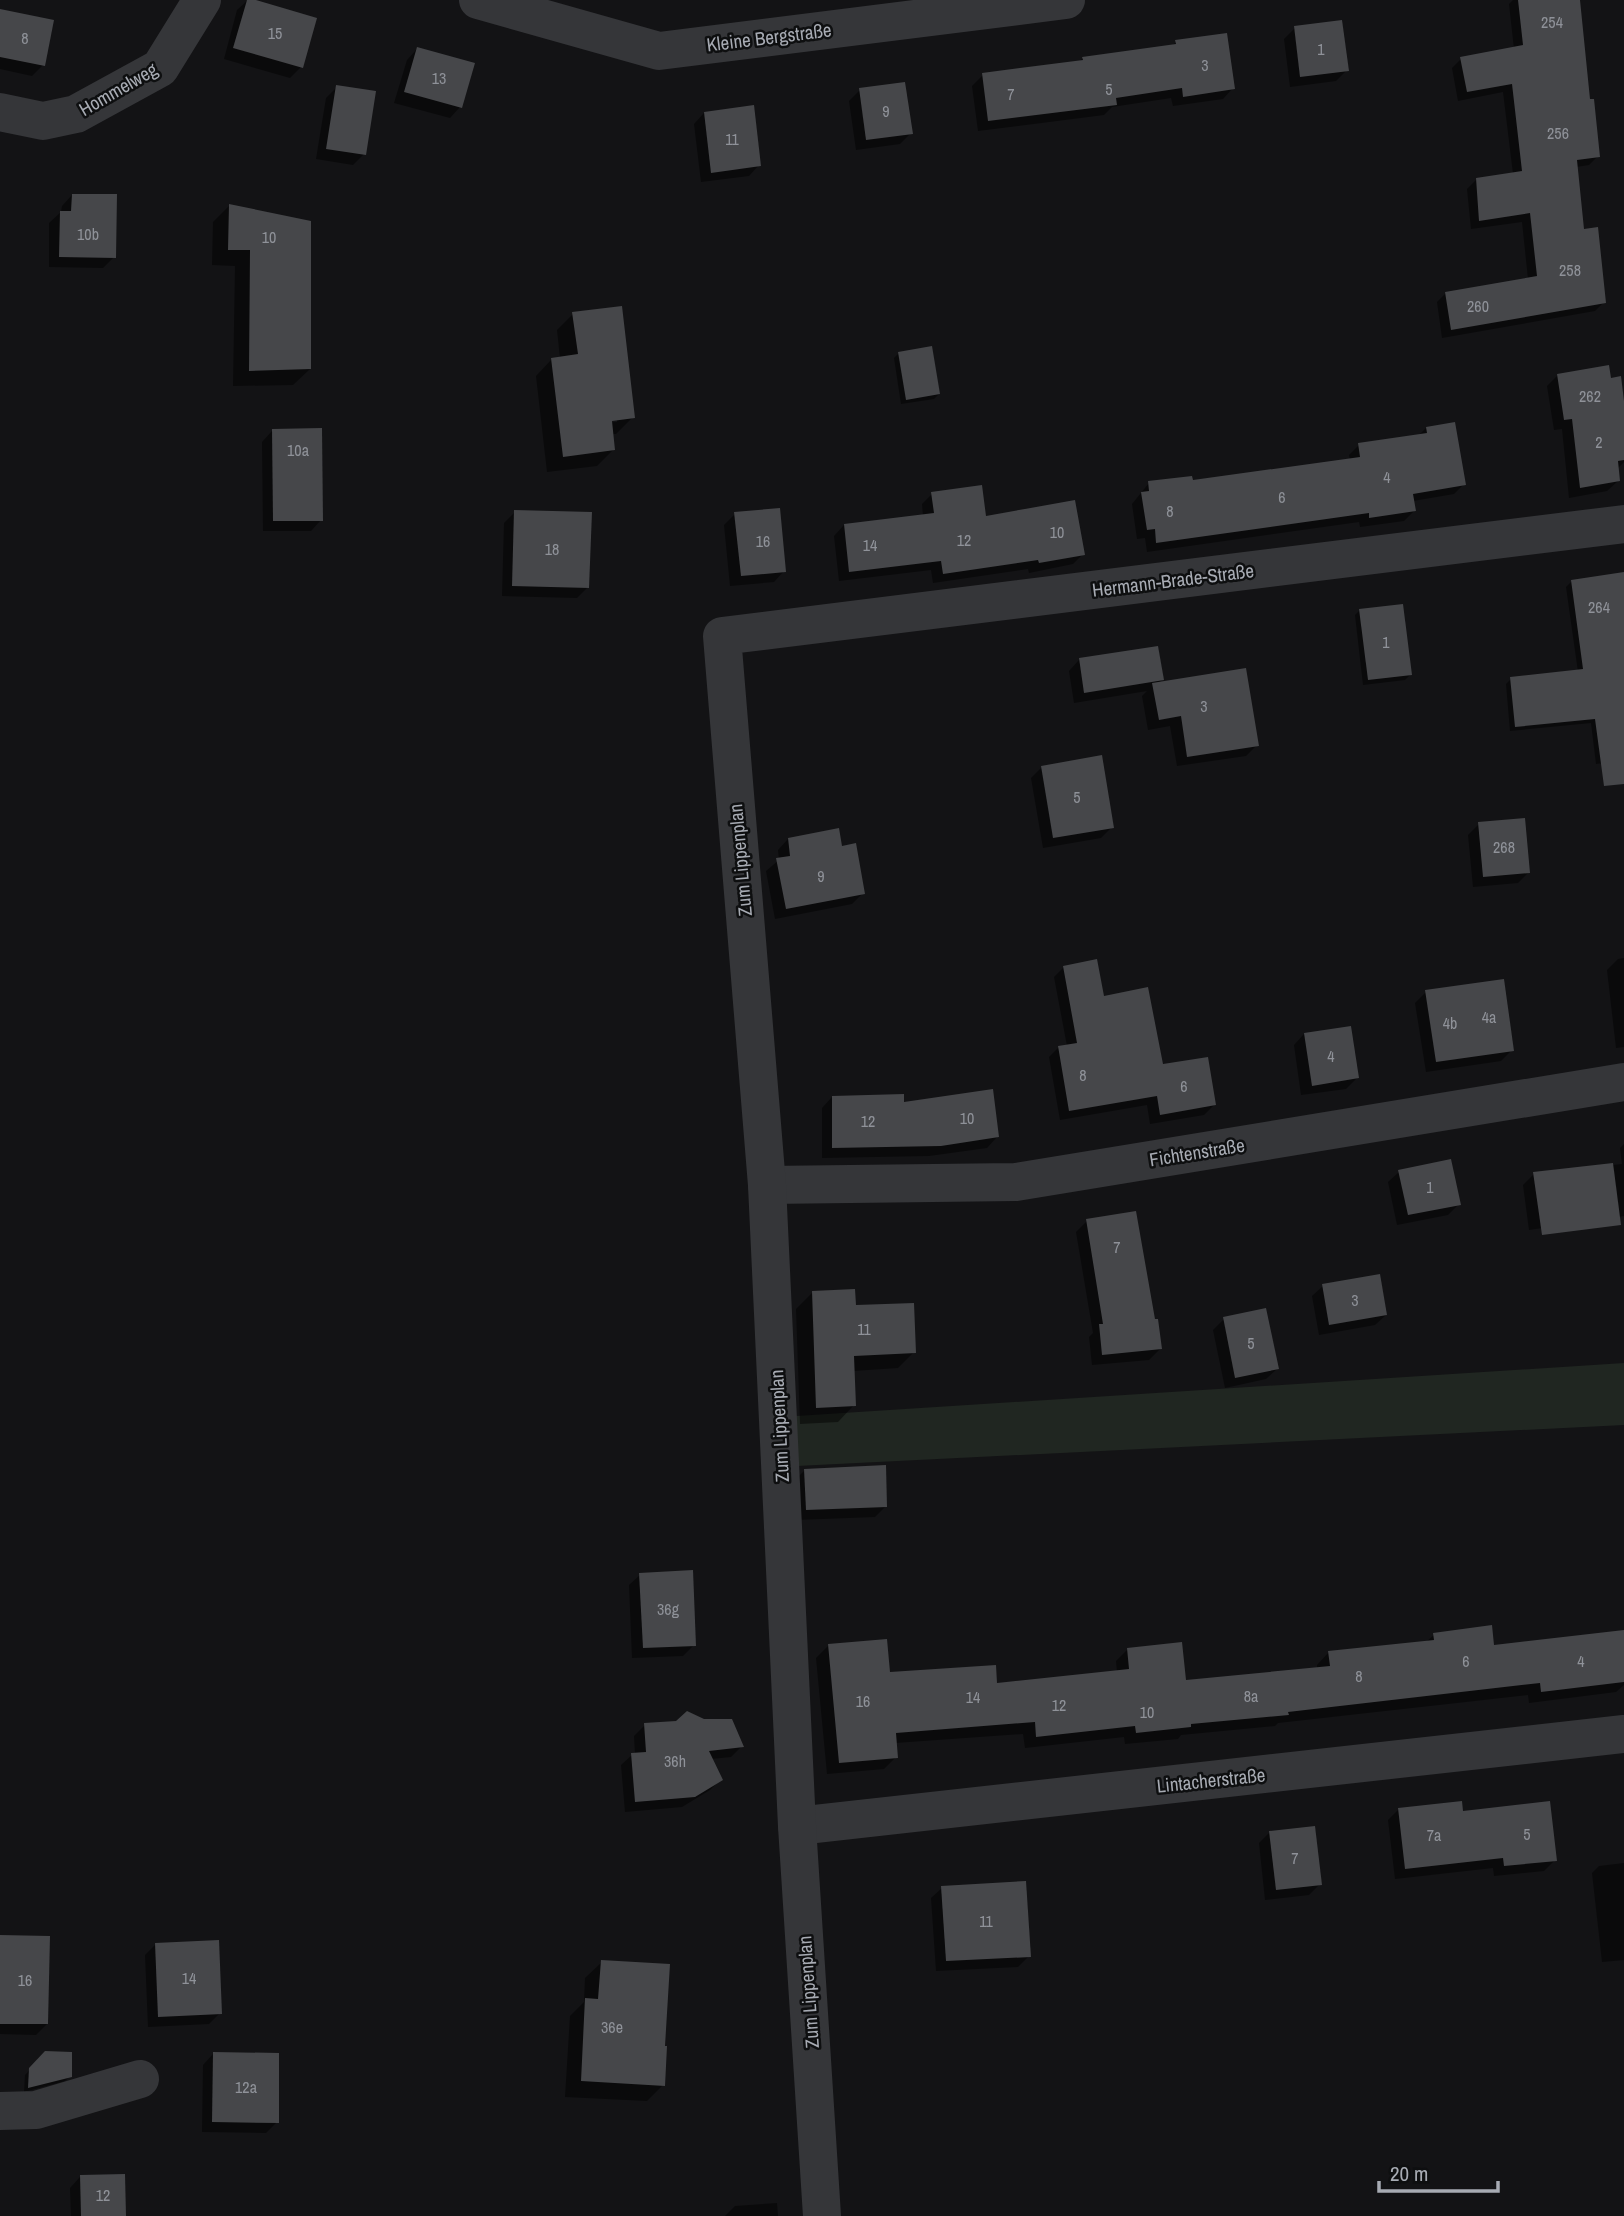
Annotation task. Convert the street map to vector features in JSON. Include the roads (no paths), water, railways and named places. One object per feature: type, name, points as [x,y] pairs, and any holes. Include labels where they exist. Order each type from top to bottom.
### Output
[{"type":"street","name":"Hommelweg","points":[[0,112],[43,121],[76,114],[160,68],[202,0]]},
{"type":"street","name":"Kleine Bergstraße","points":[[478,0],[659,51],[1066,0]]},
{"type":"street","name":"Hermann-Brade-Straße","points":[[722,636],[1624,524]]},
{"type":"street","name":"Zum Lippenplan","points":[[722,636],[768,1185],[797,1826],[822,2216]]},
{"type":"street","name":"Fichtenstraße","points":[[768,1185],[1016,1182],[1624,1082]]},
{"type":"street","name":"Lintacherstraße","points":[[797,1826],[1624,1734]]},
{"type":"street","points":[[0,2110],[36,2110],[140,2079]]}]
